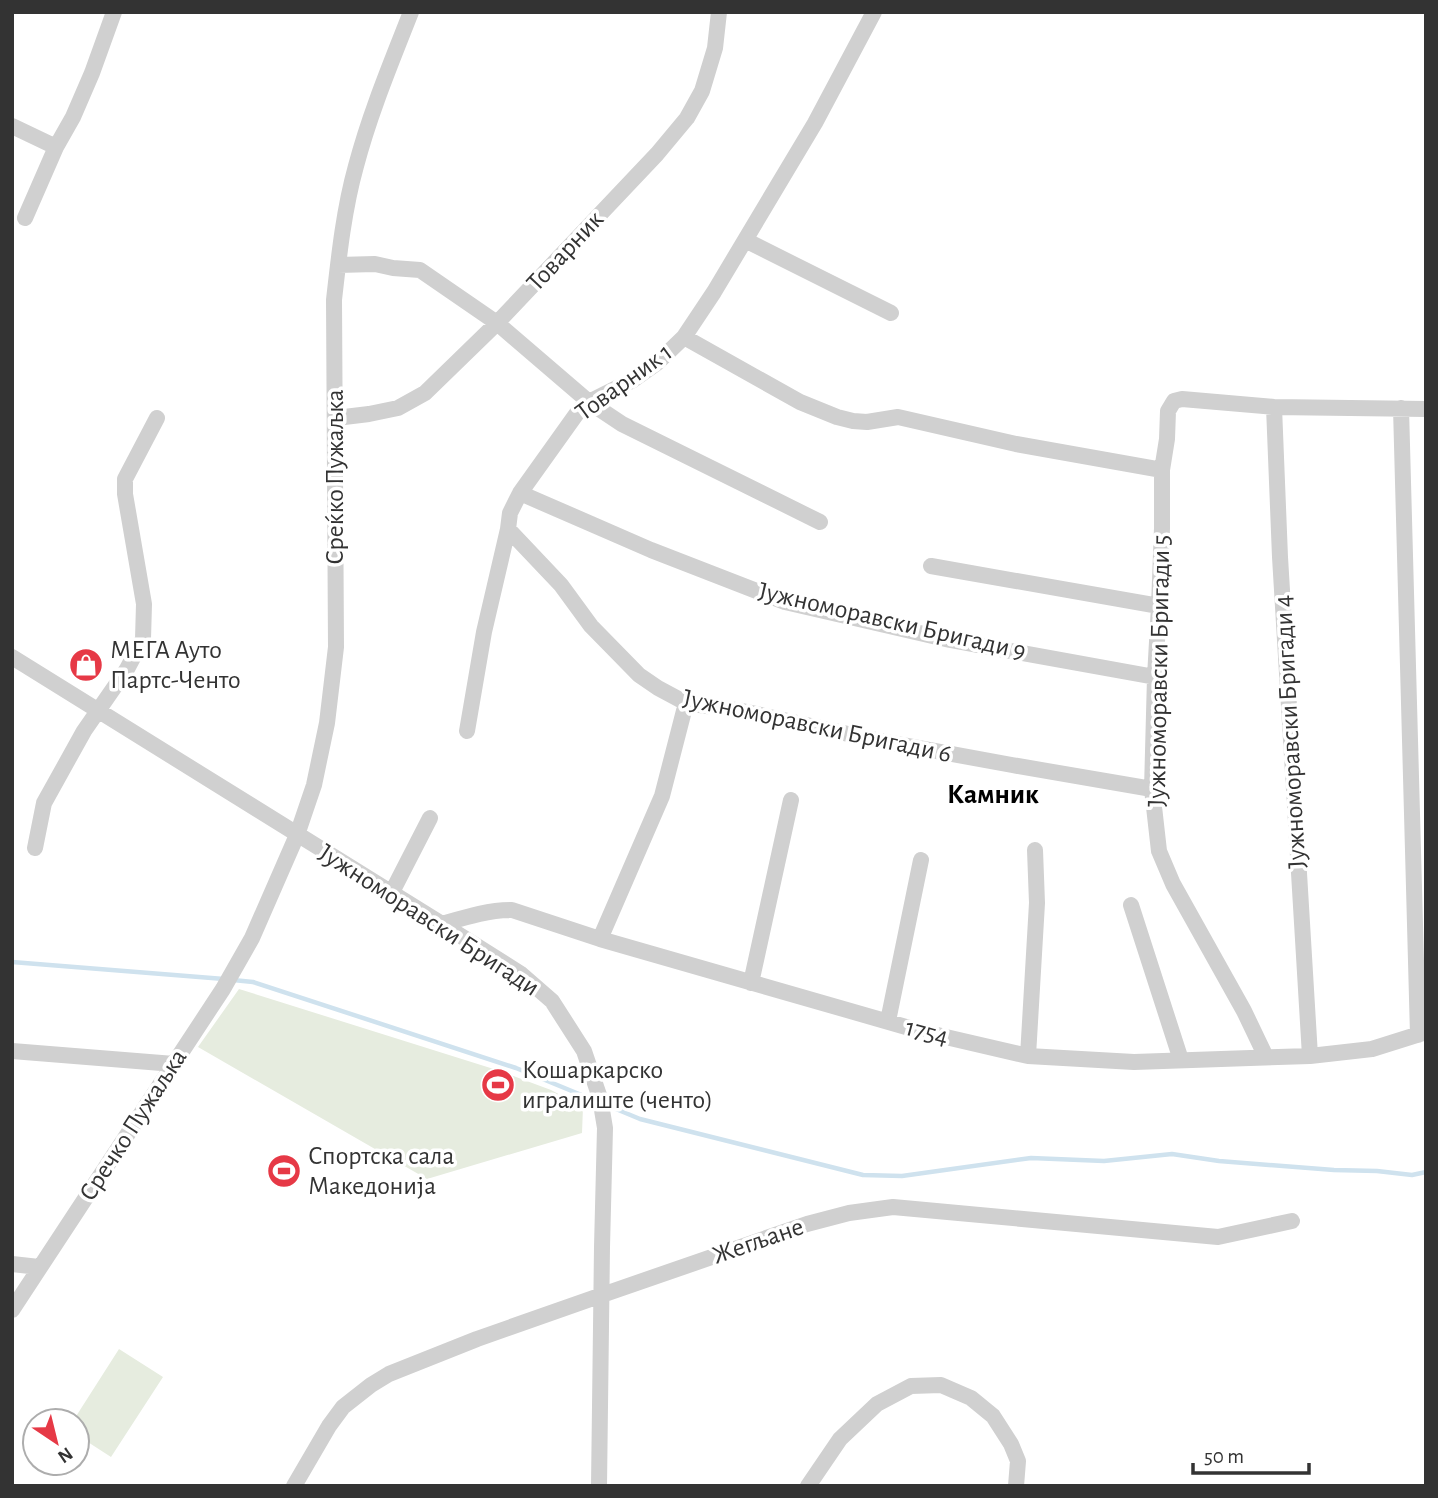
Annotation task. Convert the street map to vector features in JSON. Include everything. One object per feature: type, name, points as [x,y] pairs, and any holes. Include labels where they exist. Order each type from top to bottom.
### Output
[{"type":"street","points":[[25,218],[56,147],[73,117],[114,12]]},
{"type":"street","name":"Среќко Пужаљка","points":[[252,939],[297,835],[314,785],[327,723],[336,647],[334,300],[338,265],[356,167],[379,92],[411,12]]},
{"type":"street","name":"Товарник","points":[[336,418],[398,408],[425,393],[497,323],[657,154],[687,118],[702,91],[715,48],[719,12]]},
{"type":"street","name":"Товарник 1","points":[[467,731],[484,632],[510,513],[520,493],[572,418],[589,402],[633,380],[657,363],[684,337],[815,123],[874,12]]},
{"type":"street","points":[[12,126],[56,147]]},
{"type":"street","points":[[745,240],[891,313]]},
{"type":"street","points":[[338,265],[375,264],[420,270],[497,323],[589,402],[622,424],[820,522]]},
{"type":"street","points":[[684,337],[800,402],[837,418],[867,422],[898,417],[1016,443],[1162,470]]},
{"type":"street","name":"Јужноморавски Бригади 5","points":[[1266,1056],[1173,884],[1159,851],[1152,789],[1162,470],[1168,411],[1174,401],[1182,399],[1274,407]]},
{"type":"street","points":[[1274,407],[1426,409]]},
{"type":"street","name":"Јужноморавски Бригади 4","points":[[1274,407],[1280,557],[1310,1056]]},
{"type":"street","points":[[1401,408],[1422,1034]]},
{"type":"street","points":[[35,848],[44,803],[84,731],[127,669],[143,639],[144,604],[125,494],[125,480],[157,418]]},
{"type":"street","name":"Јужноморавски Бригади 9","points":[[520,493],[651,550],[785,602],[950,640],[1155,677]]},
{"type":"street","name":"Јужноморавски Бригади 6","points":[[508,529],[561,585],[591,626],[639,675],[686,703],[742,711],[876,740],[1152,789]]},
{"type":"street","points":[[931,566],[1159,606]]},
{"type":"street","name":"Јужноморавски Бригади","points":[[12,657],[521,974],[552,1001],[584,1051],[600,1098],[605,1128],[600,1486]]},
{"type":"street","points":[[600,939],[662,796],[686,703]]},
{"type":"street","points":[[751,983],[792,800]]},
{"type":"street","points":[[392,892],[430,818]]},
{"type":"street","points":[[1028,1056],[1037,903],[1035,850]]},
{"type":"street","points":[[888,1021],[921,860]]},
{"type":"street","points":[[1131,905],[1181,1060]]},
{"type":"street","name":"1754","points":[[442,924],[475,914],[512,910],[600,939],[920,1031],[1028,1056],[1134,1062],[1310,1056],[1372,1049],[1422,1034]]},
{"type":"street","name":"Сречко Пужаљка","points":[[12,1310],[223,989],[252,939]]},
{"type":"street","points":[[12,1051],[173,1064]]},
{"type":"street","name":"Жегљане","points":[[294,1486],[343,1407],[389,1374],[478,1339],[807,1224],[849,1213],[893,1207],[1218,1237],[1292,1221]]},
{"type":"street","points":[[12,1264],[39,1267]]},
{"type":"street","points":[[808,1486],[840,1439],[877,1404],[911,1386],[941,1385],[971,1398],[993,1416],[1011,1444],[1018,1461],[1016,1486]]},
{"type":"shaded area","points":[[239,989],[500,1071],[551,1090],[583,1107],[582,1133],[427,1179],[198,1047]]},
{"type":"shaded area","points":[[119,1349],[163,1377],[111,1457],[91,1444],[91,1407],[82,1407]]},
{"type":"waterway","points":[[12,962],[224,979]]},
{"type":"waterway","points":[[233,980],[253,982],[516,1068],[596,1101]]},
{"type":"waterway","points":[[604,1104],[640,1119],[863,1175],[902,1176],[1031,1158],[1104,1161],[1172,1154],[1219,1161],[1334,1170],[1412,1175],[1426,1172]]},
{"type":"place","name":"МЕГА Ауто Партс-Ченто","points":[[86,665]]},
{"type":"place","name":"Кошаркарско игралиште (ченто)","points":[[498,1085]]},
{"type":"place","name":"Спортска сала Македонија","points":[[284,1171]]},
{"type":"district","name":"Камник","points":[[993,795]]}]
